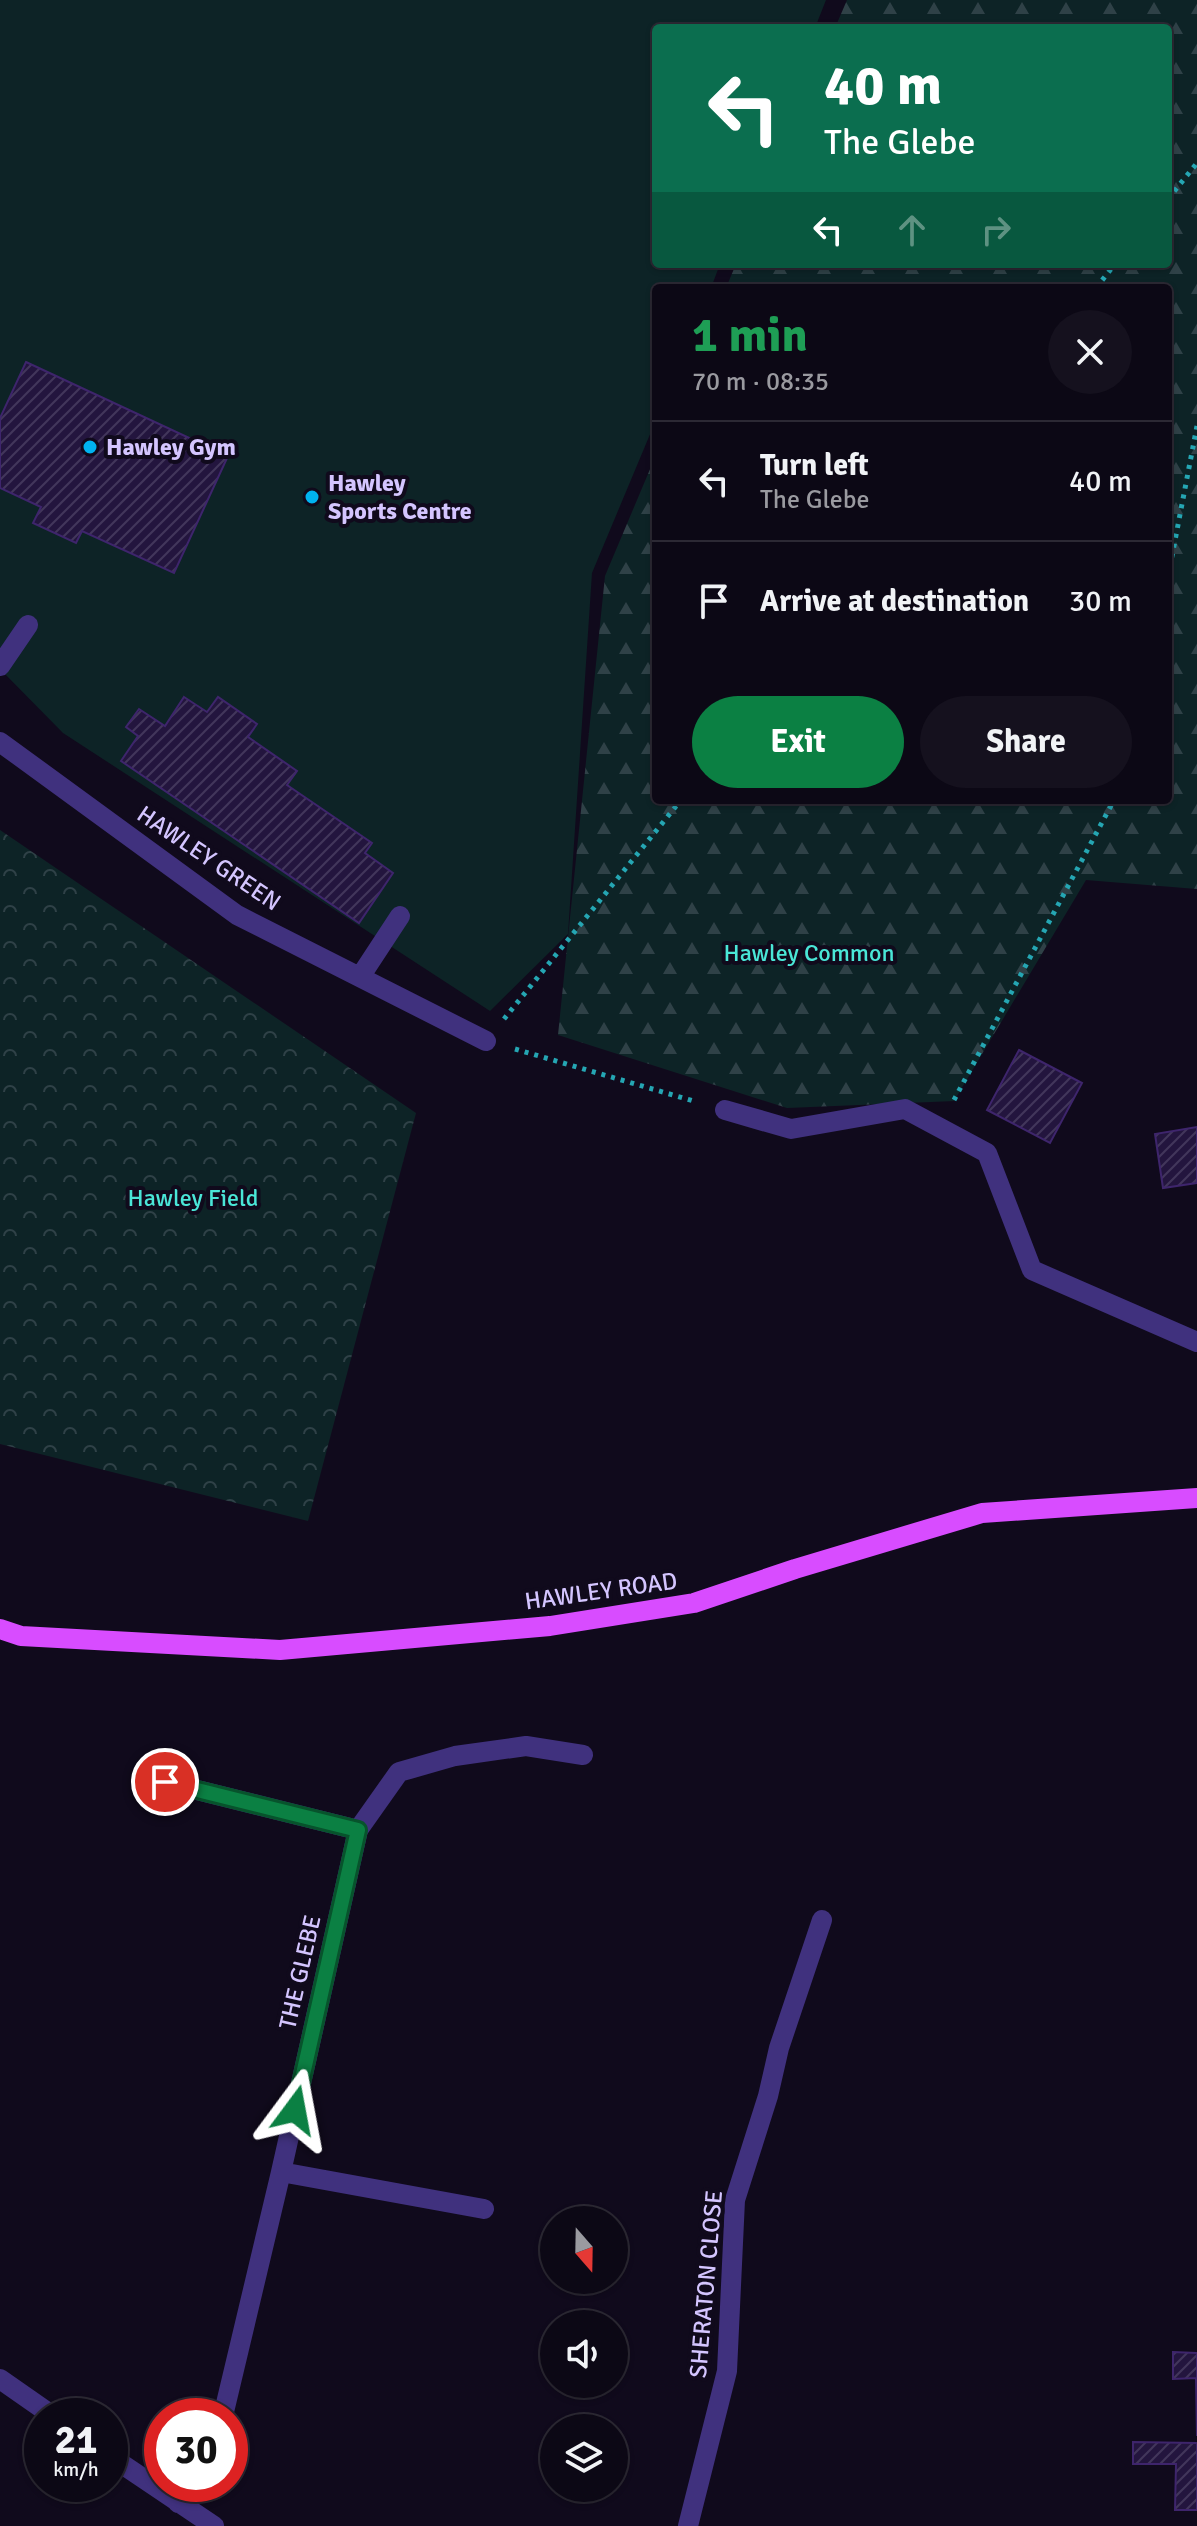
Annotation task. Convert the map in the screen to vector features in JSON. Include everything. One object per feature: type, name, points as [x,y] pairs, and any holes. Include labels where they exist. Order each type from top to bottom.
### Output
[{"type":"main road","name":"HAWLEY ROAD","points":[[0,1629],[21,1636],[280,1650],[550,1626],[694,1603],[982,1513],[1197,1498]]},
{"type":"street","points":[[0,666],[28,625]]},
{"type":"street","name":"HAWLEY GREEN","points":[[0,742],[237,915],[486,1041]]},
{"type":"street","points":[[360,977],[400,916]]},
{"type":"street","points":[[725,1110],[791,1129],[905,1109],[987,1153],[1032,1270],[1197,1342]]},
{"type":"street","name":"THE GLEBE","points":[[227,2398],[358,1830],[399,1772],[455,1756],[526,1746],[583,1755]]},
{"type":"street","points":[[165,1782],[358,1830]]},
{"type":"street","name":"SHERATON CLOSE","points":[[688,2526],[727,2371],[735,2200],[768,2096],[779,2048],[822,1920]]},
{"type":"street","points":[[281,2172],[484,2209]]},
{"type":"street","points":[[0,2379],[27,2398]]},
{"type":"street","points":[[128,2468],[214,2526]]},
{"type":"path","points":[[1172,194],[1197,163]]},
{"type":"path","points":[[1099,284],[1112,268]]},
{"type":"path","points":[[1172,556],[1197,426]]},
{"type":"path","points":[[678,804],[486,1041],[725,1110]]},
{"type":"path","points":[[948,1132],[954,1101],[1112,804]]},
{"type":"green space","name":"Hawley Sports Centre","points":[[0,0],[826,0],[817,24],[652,24],[652,268],[718,268],[712,284],[652,284],[652,430],[592,573],[568,934],[490,1011],[63,733],[0,669]]},
{"type":"green space","name":"Hawley Common","points":[[847,0],[1197,0],[1197,889],[1086,880],[954,1101],[787,1108],[558,1035],[605,576],[652,464],[652,804],[1172,804],[1172,284],[728,284],[734,268],[1172,268],[1172,24],[837,24]]},
{"type":"green space","name":"Hawley Field","points":[[0,830],[416,1113],[308,1521],[0,1444]]},
{"type":"building","points":[[26,362],[228,456],[174,573],[82,531],[76,543],[33,523],[41,507],[0,488],[0,418]]},
{"type":"building","points":[[184,697],[207,712],[218,697],[257,724],[248,737],[297,771],[287,785],[372,843],[365,853],[393,873],[359,923],[121,761],[138,736],[126,727],[139,709],[165,726]]},
{"type":"building","points":[[1019,1050],[1082,1083],[1050,1143],[987,1110]]},
{"type":"building","points":[[1197,1127],[1197,1183],[1163,1188],[1155,1134]]},
{"type":"building","points":[[1173,2352],[1197,2353],[1197,2436],[1196,2378],[1173,2379]]},
{"type":"building","points":[[1133,2442],[1197,2443],[1197,2510],[1175,2510],[1176,2464],[1133,2464]]},
{"type":"place","name":"Hawley Gym","points":[[90,447]]},
{"type":"place","name":"Hawley Sports Centre","points":[[312,497]]},
{"type":"route","points":[[165,1782],[358,1830],[295,2110]]}]
